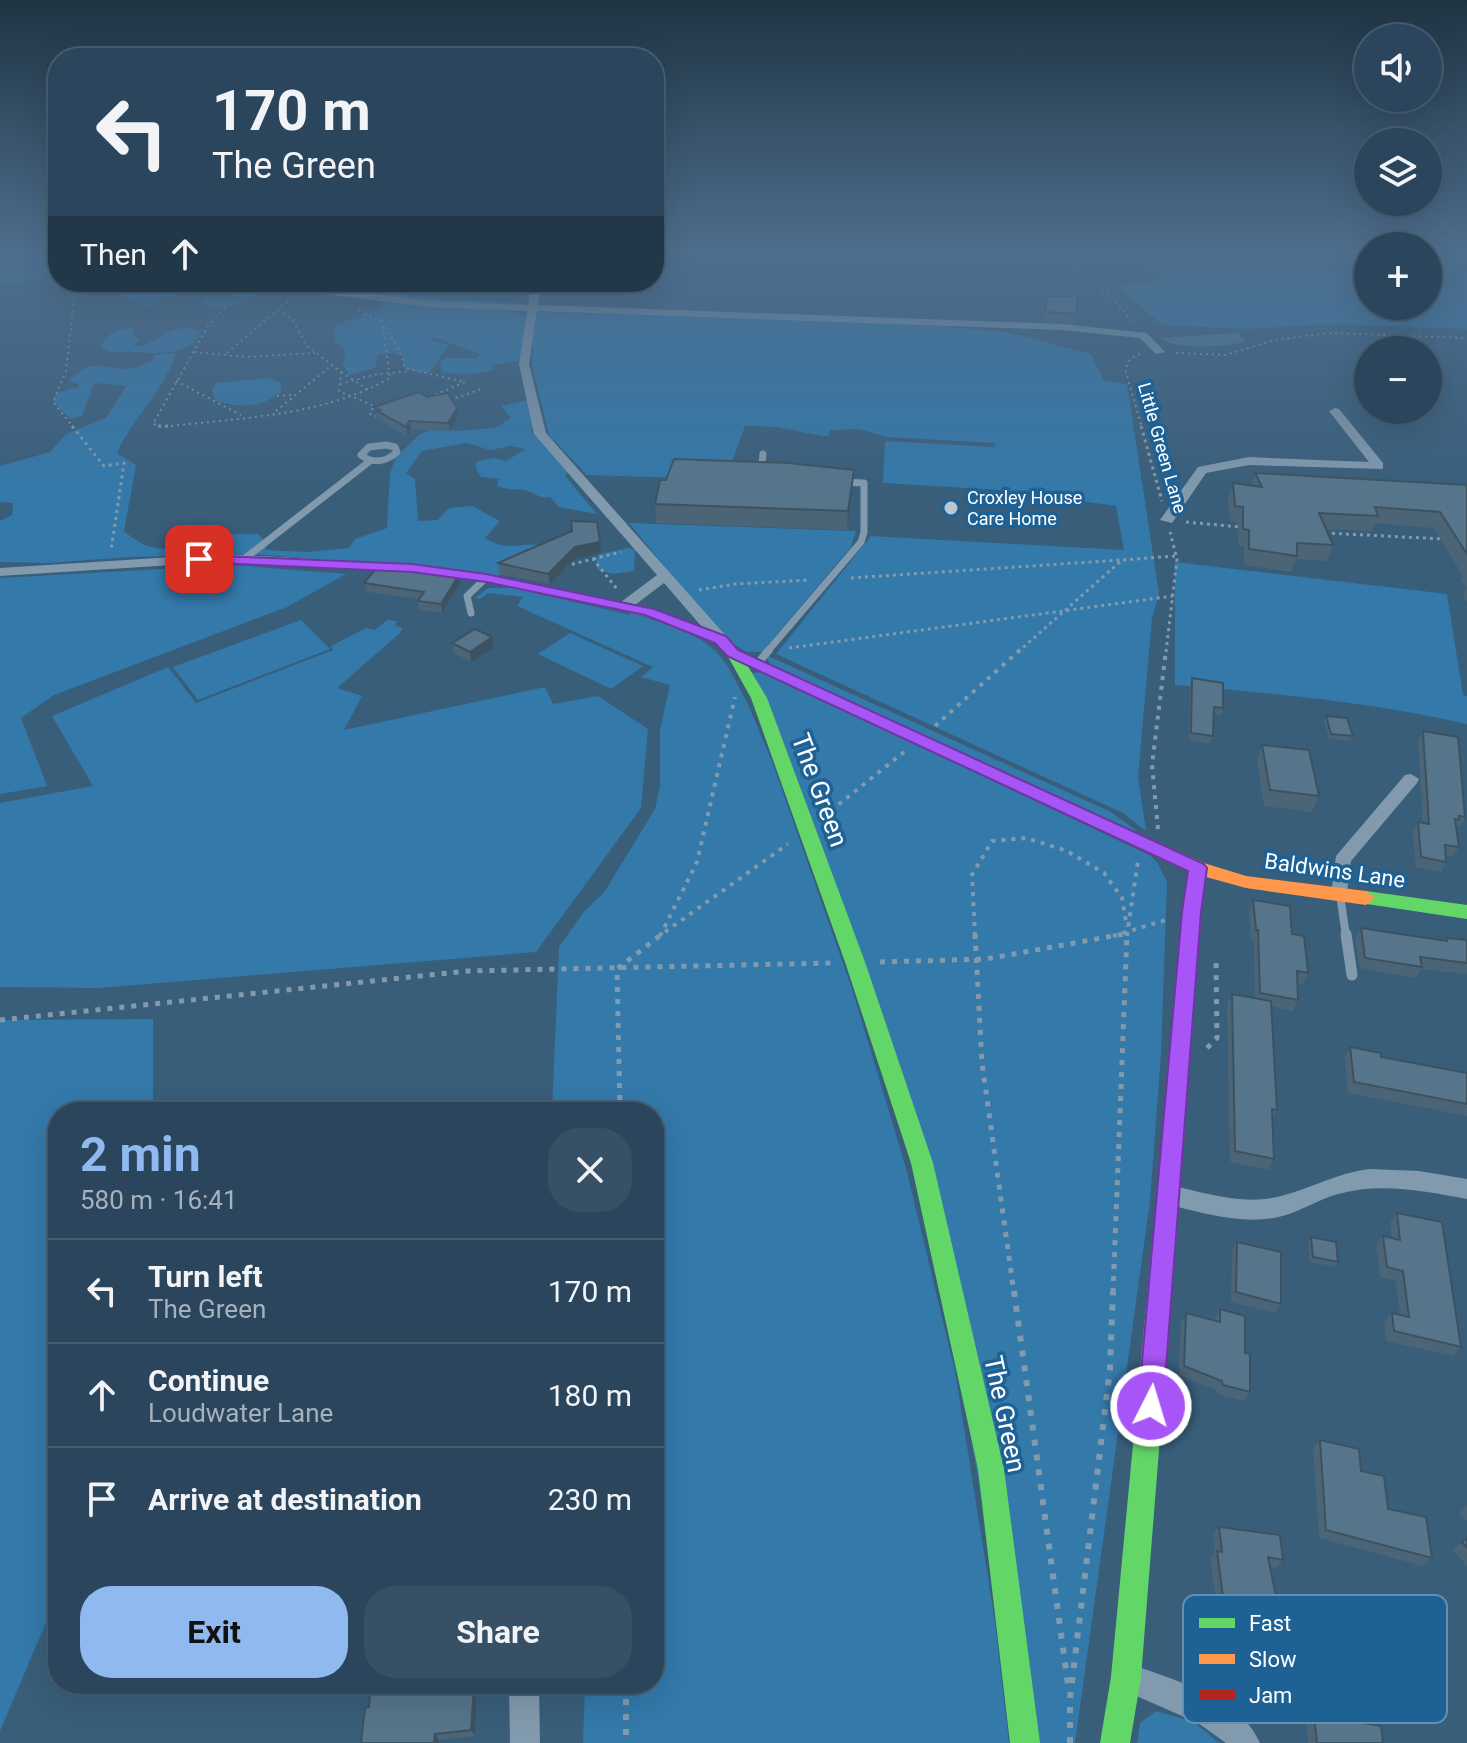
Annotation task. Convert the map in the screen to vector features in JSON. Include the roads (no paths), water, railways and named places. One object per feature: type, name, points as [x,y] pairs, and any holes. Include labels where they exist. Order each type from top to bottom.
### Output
[{"type":"street","points":[[528,330],[524,364],[540,434],[727,646]]},
{"type":"street","points":[[1096,330],[1143,335],[1160,352]]},
{"type":"street","points":[[1167,520],[1202,470],[1249,461],[1379,466],[1335,411]]},
{"type":"street","points":[[0,572],[178,559],[244,559],[412,568],[486,578],[649,612],[727,646],[765,656],[1147,846],[1198,868],[1191,912],[1170,1195],[1126,1677],[1115,1743]]},
{"type":"street","points":[[624,606],[665,575]]},
{"type":"street","name":"The Green","points":[[727,646],[759,698],[855,962],[922,1163],[991,1469],[1025,1743]]},
{"type":"street","points":[[1340,895],[1342,860],[1411,779]]},
{"type":"street","name":"Baldwins Lane","points":[[1198,868],[1246,882],[1467,912]]},
{"type":"street","points":[[1170,1195],[1235,1206],[1272,1208],[1340,1183],[1363,1180],[1400,1180],[1467,1189]]},
{"type":"street","points":[[1126,1677],[1183,1701]]},
{"type":"street","points":[[524,1694],[525,1743]]},
{"type":"street","points":[[1223,1723],[1240,1735],[1245,1743]]},
{"type":"lane","points":[[244,559],[370,461],[387,460],[397,450],[386,445],[369,447],[361,455],[370,461]]},
{"type":"lane","points":[[763,454],[761,473],[773,474]]},
{"type":"lane","points":[[765,656],[861,542],[864,532],[864,483],[834,481]]},
{"type":"lane","points":[[471,613],[467,596],[486,578]]},
{"type":"lane","points":[[1340,895],[1352,975]]},
{"type":"place","name":"Croxley House Care Home","points":[[951,508]]}]
